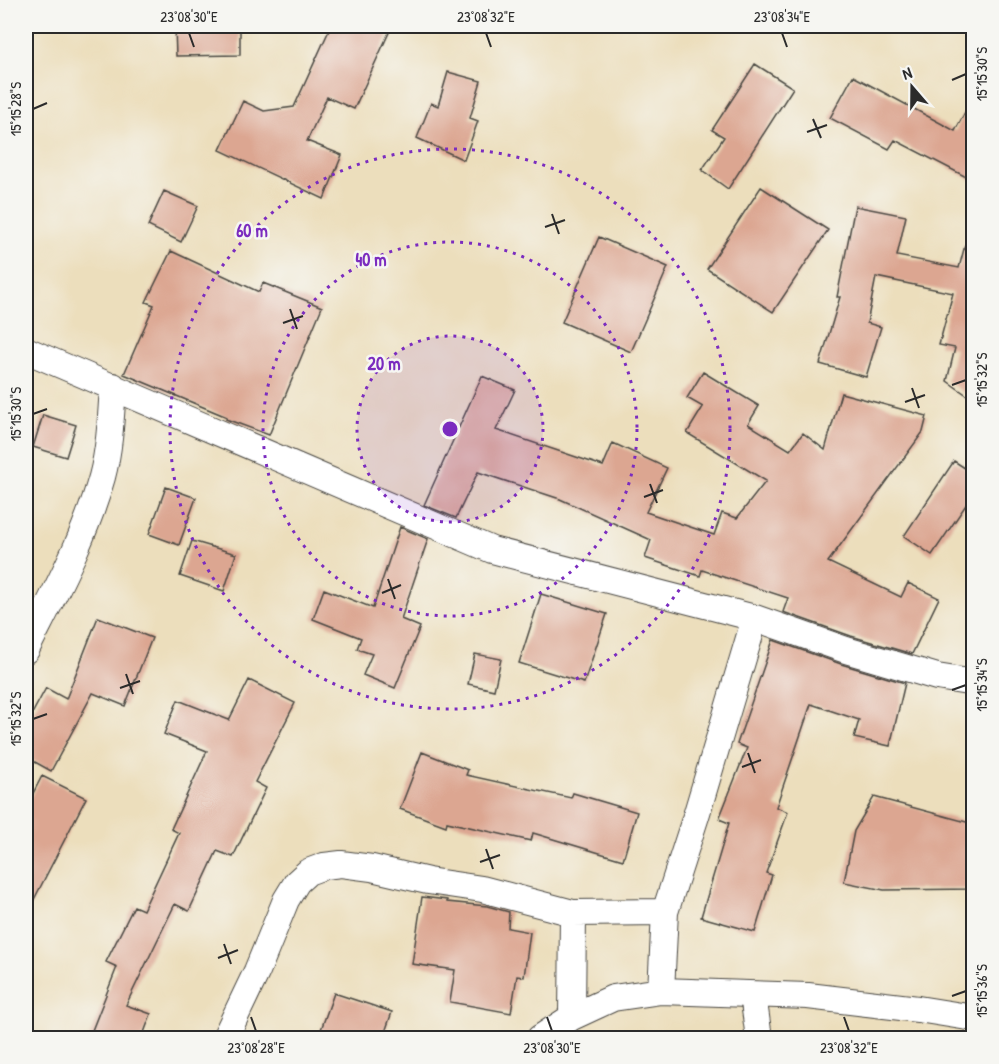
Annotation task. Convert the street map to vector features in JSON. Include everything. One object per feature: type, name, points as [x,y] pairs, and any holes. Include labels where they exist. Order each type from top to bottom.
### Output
[{"type":"street","points":[[26,350],[492,550],[754,618],[937,678],[974,683]]},
{"type":"street","points":[[26,650],[70,562],[87,522],[102,476],[110,432],[113,386]]},
{"type":"street","points":[[661,991],[665,912],[696,816],[754,618]]},
{"type":"street","points":[[225,1038],[257,971],[286,900],[297,882],[308,872],[324,866],[341,864],[372,868],[428,881],[482,889],[573,913],[665,912]]},
{"type":"street","points":[[572,1017],[573,913]]},
{"type":"street","points":[[540,1038],[572,1017],[613,998],[661,991],[808,996],[974,1018]]},
{"type":"street","points":[[753,995],[759,1038]]},
{"type":"building","points":[[175,26],[240,26],[240,55],[176,56]]},
{"type":"building","points":[[331,26],[392,26],[354,109],[327,97],[307,141],[342,155],[324,199],[220,150],[243,101],[264,111],[294,107]]},
{"type":"building","points":[[755,64],[793,88],[728,189],[702,170],[724,137],[712,130]]},
{"type":"building","points":[[448,72],[481,81],[470,118],[478,121],[464,160],[417,138],[431,103],[438,106]]},
{"type":"building","points":[[853,76],[955,131],[974,95],[974,181],[895,140],[889,149],[830,118]]},
{"type":"building","points":[[761,187],[828,230],[773,312],[707,269]]},
{"type":"building","points":[[164,191],[198,206],[181,242],[148,226]]},
{"type":"building","points":[[855,206],[906,216],[897,256],[959,268],[965,245],[974,246],[974,400],[947,381],[955,348],[939,345],[953,293],[876,277],[867,323],[881,327],[866,377],[820,364],[840,297],[837,297]]},
{"type":"building","points":[[599,237],[668,267],[631,352],[562,322]]},
{"type":"building","points":[[171,251],[259,292],[263,283],[322,307],[269,435],[226,419],[227,417],[124,374],[154,305],[146,302]]},
{"type":"building","points":[[703,372],[759,406],[748,424],[790,450],[803,433],[825,450],[841,393],[927,416],[923,432],[828,562],[901,597],[908,583],[939,598],[912,654],[783,612],[788,598],[702,570],[700,576],[645,558],[651,540],[560,499],[478,472],[456,518],[424,505],[482,376],[515,390],[496,430],[603,466],[613,443],[667,468],[646,512],[714,535],[722,513],[737,518],[766,481],[687,433],[703,407],[687,398]]},
{"type":"building","points":[[43,415],[76,425],[66,457],[33,447]]},
{"type":"building","points":[[954,461],[974,474],[974,493],[932,555],[904,536]]},
{"type":"building","points":[[166,487],[196,498],[179,545],[149,534]]},
{"type":"building","points":[[400,527],[428,539],[401,619],[420,627],[395,688],[363,675],[372,654],[357,649],[361,638],[313,619],[324,589],[373,608]]},
{"type":"building","points":[[192,541],[236,554],[224,591],[180,576]]},
{"type":"building","points":[[541,594],[607,614],[584,683],[519,663]]},
{"type":"building","points":[[98,617],[152,638],[125,706],[93,693],[51,771],[26,757],[26,725],[46,688],[66,699]]},
{"type":"building","points":[[773,640],[905,683],[890,746],[854,738],[859,720],[811,704],[776,807],[788,812],[766,873],[772,875],[755,932],[701,917],[729,823],[719,819],[747,748],[737,744]]},
{"type":"building","points":[[475,654],[501,659],[494,690],[468,684]]},
{"type":"building","points":[[249,680],[295,703],[255,782],[266,788],[233,857],[217,851],[189,911],[175,904],[126,1005],[151,1014],[142,1038],[89,1038],[117,967],[106,962],[134,906],[143,910],[179,833],[171,829],[207,751],[164,734],[178,700],[229,720]]},
{"type":"building","points":[[422,752],[468,770],[466,775],[571,798],[573,793],[637,812],[623,860],[533,833],[531,841],[447,822],[446,826],[400,809]]},
{"type":"building","points":[[42,776],[86,798],[26,915],[26,807]]},
{"type":"building","points":[[874,797],[974,824],[974,889],[884,890],[844,882],[854,831]]},
{"type":"building","points":[[422,897],[487,906],[509,912],[508,928],[530,932],[524,977],[517,976],[511,1013],[450,1002],[455,970],[412,964]]},
{"type":"building","points":[[334,993],[392,1012],[383,1038],[318,1038]]}]
